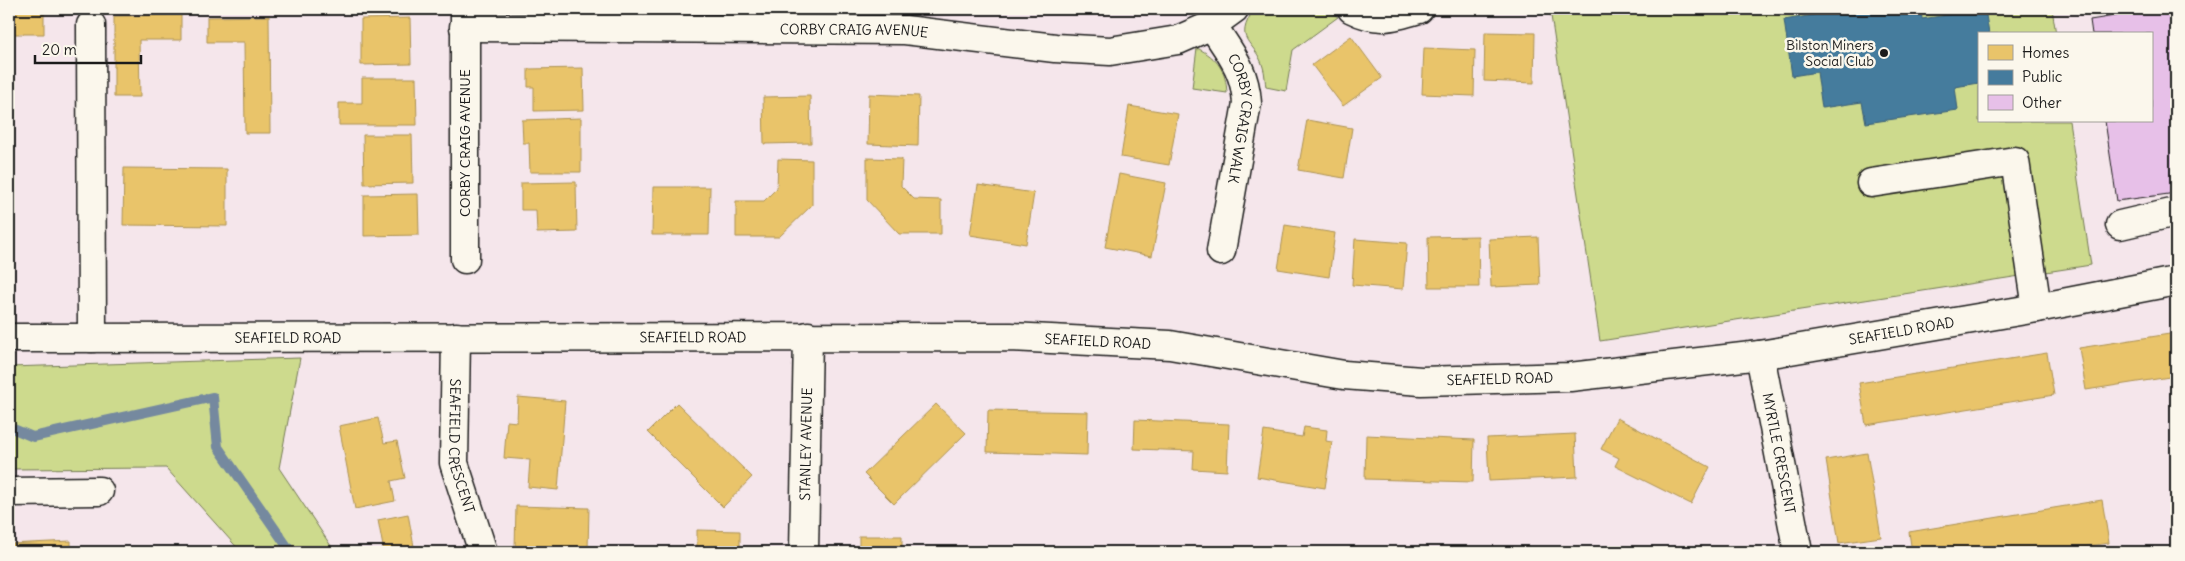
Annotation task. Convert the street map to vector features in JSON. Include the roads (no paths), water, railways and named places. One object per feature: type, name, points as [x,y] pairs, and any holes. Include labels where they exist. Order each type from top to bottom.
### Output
[{"type":"street","name":"CORBY CRAIG AVENUE","points":[[465,259],[465,18],[905,30],[1055,48],[1110,51],[1178,40],[1212,25],[1234,9]]},
{"type":"street","points":[[1352,9],[1366,16],[1391,18],[1419,9]]},
{"type":"street","points":[[91,25],[92,338]]},
{"type":"street","name":"CORBY CRAIG WALK","points":[[1212,25],[1240,69],[1246,84],[1247,103],[1221,250]]},
{"type":"street","points":[[1871,183],[2015,161],[2037,308]]},
{"type":"street","points":[[2120,226],[2176,212]]},
{"type":"street","name":"SEAFIELD ROAD","points":[[9,338],[1012,337],[1170,345],[1344,374],[1421,381],[1570,377],[1760,355],[2037,308],[2176,281]]},
{"type":"street","name":"STANLEY AVENUE","points":[[804,552],[808,336]]},
{"type":"street","name":"SEAFIELD CRESCENT","points":[[456,337],[454,463],[483,552]]},
{"type":"street","name":"MYRTLE CRESCENT","points":[[1760,355],[1798,552]]},
{"type":"street","points":[[9,492],[99,491]]},
{"type":"waterway","points":[[9,427],[33,437],[213,397],[218,447],[291,552]]},
{"type":"place","name":"Bilston Miners Social Club","points":[[1884,53]]}]
